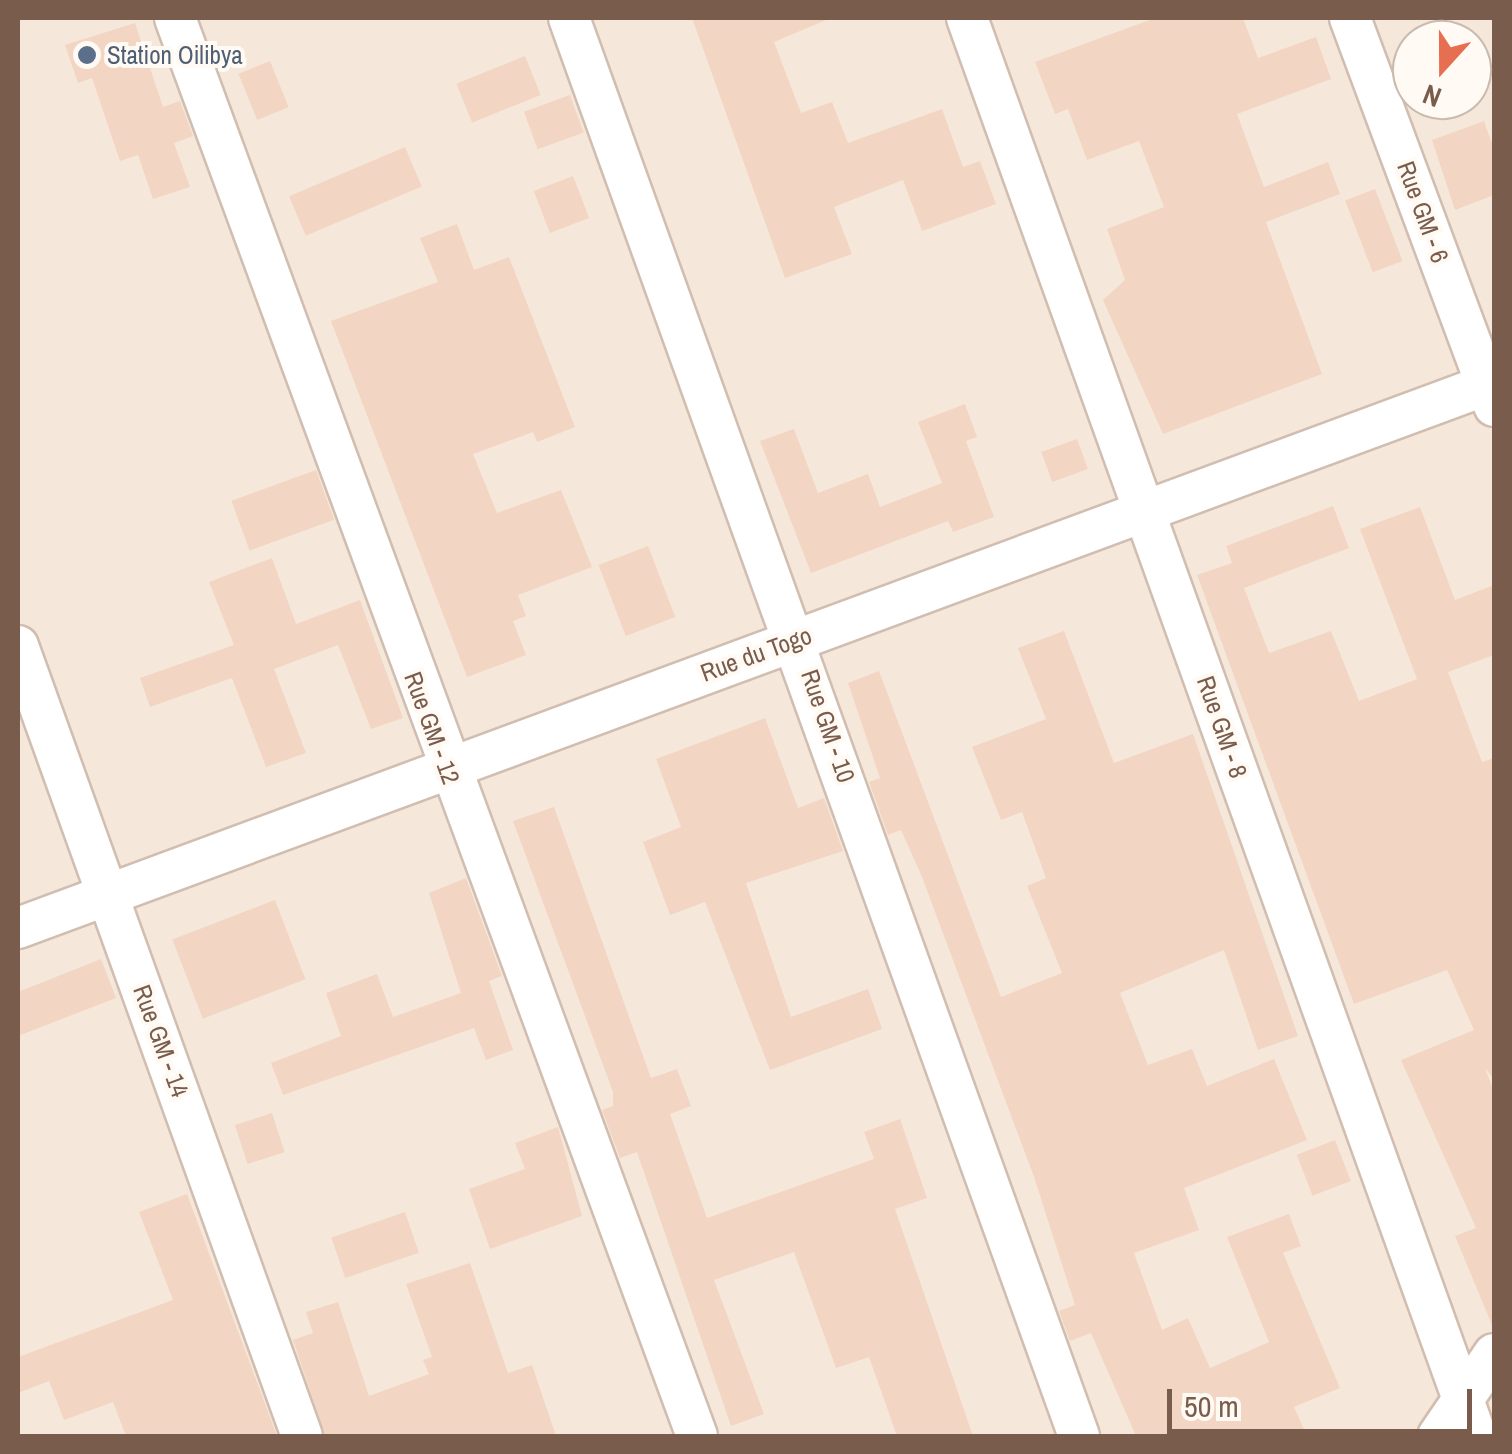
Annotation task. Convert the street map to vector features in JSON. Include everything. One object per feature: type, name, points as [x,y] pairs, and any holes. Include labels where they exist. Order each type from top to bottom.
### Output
[{"type":"street","name":"Rue GM - 12","points":[[174,18],[446,768],[697,1436]]},
{"type":"street","name":"Rue GM - 10","points":[[570,18],[798,638],[1080,1436]]},
{"type":"street","name":"Rue GM - 8","points":[[967,18],[1148,510],[1468,1420]]},
{"type":"street","name":"Rue GM - 6","points":[[1350,18],[1492,391]]},
{"type":"street","name":"Rue du Togo","points":[[18,928],[1148,510],[1492,391]]},
{"type":"street","name":"Rue GM - 14","points":[[18,646],[302,1436]]},
{"type":"street","points":[[1438,1436],[1468,1420],[1494,1354]]},
{"type":"shaded area","points":[[18,18],[1494,18],[1494,1436],[18,1436]]},
{"type":"building","points":[[692,18],[831,18],[774,42],[801,113],[832,102],[848,143],[942,109],[963,167],[980,161],[996,204],[922,231],[903,180],[834,207],[852,254],[785,278]]},
{"type":"building","points":[[1155,18],[1243,18],[1258,58],[1316,37],[1331,79],[1237,114],[1264,187],[1328,162],[1340,194],[1266,222],[1322,374],[1163,434],[1103,300],[1125,280],[1107,229],[1164,207],[1139,141],[1087,160],[1068,109],[1055,114],[1035,62]]},
{"type":"building","points":[[135,23],[163,107],[180,101],[193,136],[174,143],[190,187],[153,199],[138,155],[120,161],[92,78],[78,83],[65,45]]},
{"type":"building","points":[[525,56],[541,95],[472,123],[456,84]]},
{"type":"building","points":[[270,61],[289,107],[257,120],[238,74]]},
{"type":"building","points":[[570,95],[584,133],[538,149],[524,112]]},
{"type":"building","points":[[1484,121],[1494,149],[1494,195],[1455,210],[1432,140]]},
{"type":"building","points":[[405,147],[422,187],[306,236],[289,196]]},
{"type":"building","points":[[573,176],[589,218],[550,233],[534,191]]},
{"type":"building","points":[[1375,189],[1403,261],[1373,272],[1345,200]]},
{"type":"building","points":[[457,224],[474,270],[509,257],[575,427],[537,442],[533,432],[473,454],[497,513],[561,490],[592,567],[518,595],[526,616],[513,621],[526,655],[467,677],[331,321],[438,282],[420,238]]},
{"type":"building","points":[[965,404],[977,437],[966,441],[994,517],[953,532],[948,521],[811,573],[760,441],[794,429],[818,493],[868,474],[880,507],[942,483],[918,422]]},
{"type":"building","points":[[1077,439],[1088,469],[1052,482],[1041,452]]},
{"type":"building","points":[[316,470],[334,520],[250,551],[231,501]]},
{"type":"building","points":[[1333,506],[1349,548],[1244,588],[1269,653],[1331,631],[1359,701],[1417,679],[1360,529],[1420,507],[1455,600],[1494,585],[1494,655],[1448,672],[1482,762],[1494,758],[1494,1079],[1485,1068],[1494,1092],[1494,1330],[1455,1236],[1476,1228],[1401,1060],[1474,1030],[1447,970],[1354,1004],[1197,575],[1232,563],[1226,546]]},
{"type":"building","points":[[648,546],[675,617],[626,636],[599,565]]},
{"type":"building","points":[[272,558],[296,624],[360,600],[403,718],[371,729],[338,645],[274,669],[306,753],[266,767],[232,678],[150,707],[140,678],[234,645],[209,582]]},
{"type":"building","points":[[1064,631],[1114,763],[1193,734],[1298,1036],[1258,1050],[1224,950],[1120,993],[1148,1065],[1192,1049],[1207,1086],[1274,1059],[1307,1140],[1184,1188],[1199,1230],[1134,1253],[1162,1330],[1188,1318],[1210,1368],[1269,1342],[1227,1237],[1289,1214],[1301,1246],[1283,1253],[1340,1388],[1294,1407],[1307,1436],[1136,1436],[1091,1333],[1070,1341],[1059,1311],[1075,1305],[1034,1177],[922,877],[901,830],[888,835],[869,782],[880,778],[848,683],[879,671],[1001,997],[1062,973],[1027,886],[1046,878],[1022,812],[1001,820],[972,747],[1046,719],[1018,648]]},
{"type":"building","points":[[765,718],[798,808],[824,798],[843,851],[746,883],[791,1017],[868,989],[882,1029],[770,1070],[705,902],[670,915],[643,842],[681,827],[656,759]]},
{"type":"building","points":[[554,807],[651,1078],[677,1069],[691,1106],[670,1114],[707,1218],[874,1159],[864,1132],[900,1119],[927,1198],[895,1209],[973,1436],[897,1436],[869,1357],[836,1368],[794,1252],[714,1280],[764,1414],[731,1426],[637,1152],[620,1158],[602,1110],[613,1106],[613,1092],[513,821]]},
{"type":"building","points":[[466,878],[502,976],[489,981],[513,1050],[486,1060],[474,1028],[283,1095],[271,1063],[341,1036],[326,993],[377,974],[393,1017],[461,993],[429,893]]},
{"type":"building","points":[[275,900],[305,979],[203,1019],[172,939]]},
{"type":"building","points":[[101,959],[116,998],[18,1036],[18,992]]},
{"type":"building","points":[[272,1113],[285,1152],[248,1164],[235,1125]]},
{"type":"building","points":[[558,1127],[582,1216],[490,1249],[469,1189],[525,1169],[515,1143]]},
{"type":"building","points":[[1335,1140],[1351,1181],[1312,1196],[1297,1155]]},
{"type":"building","points":[[187,1194],[277,1436],[126,1436],[113,1402],[64,1420],[49,1381],[18,1393],[18,1357],[173,1300],[139,1212]]},
{"type":"building","points":[[405,1212],[419,1253],[345,1278],[331,1237]]},
{"type":"building","points":[[470,1263],[508,1373],[532,1365],[556,1436],[325,1436],[293,1340],[313,1333],[306,1312],[338,1302],[369,1396],[429,1374],[423,1360],[432,1357],[406,1284]]},
{"type":"place","name":"Station Oilibya","points":[[87,55]]}]
